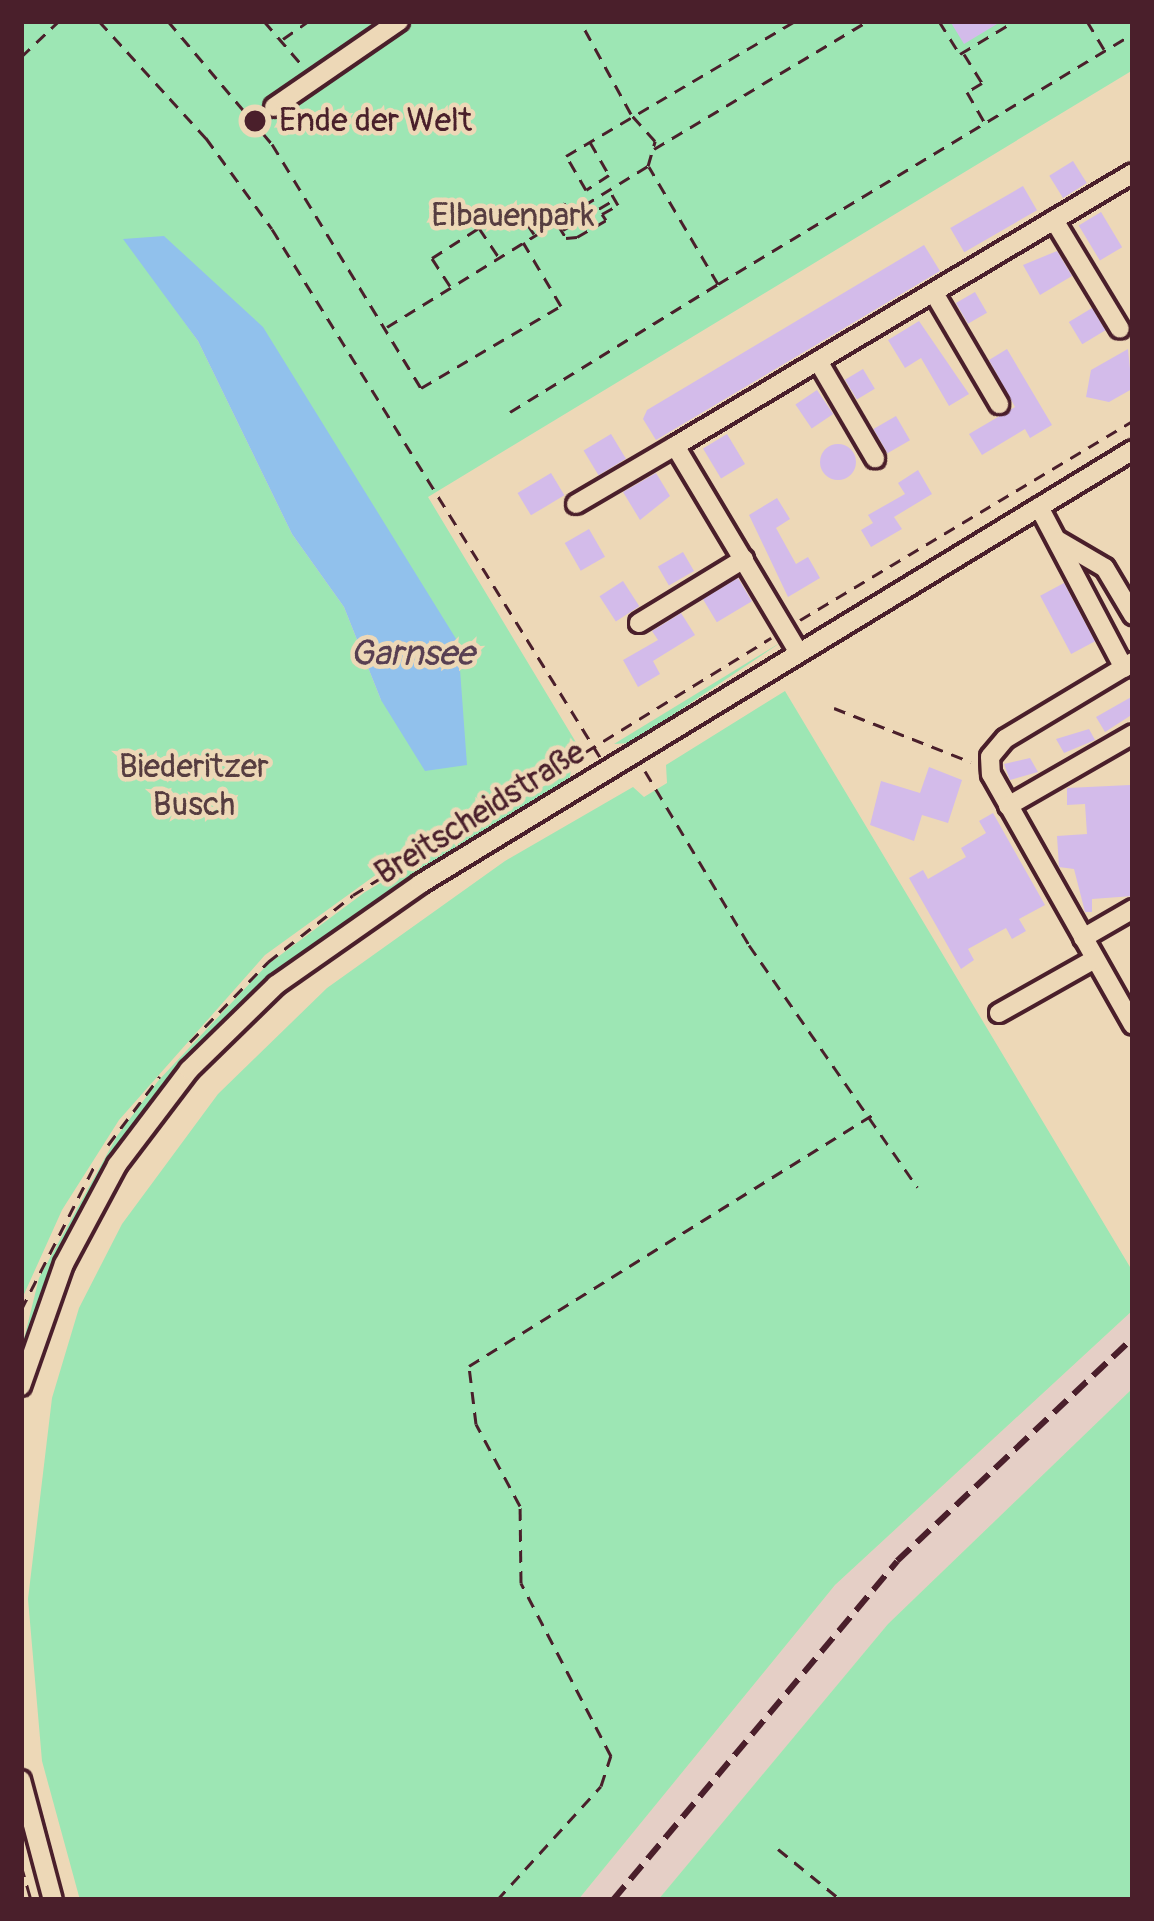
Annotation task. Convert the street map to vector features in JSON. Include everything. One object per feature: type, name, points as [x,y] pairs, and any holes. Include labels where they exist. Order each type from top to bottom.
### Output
[{"type":"street","points":[[274,107],[399,21]]},
{"type":"street","points":[[576,504],[1133,173]]},
{"type":"street","points":[[1054,220],[1120,329]]},
{"type":"street","points":[[934,293],[999,404]]},
{"type":"street","points":[[818,362],[875,458]]},
{"type":"street","points":[[675,446],[799,652]]},
{"type":"street","name":"Breitscheidstraße","points":[[21,1386],[89,1211],[153,1114],[220,1037],[349,931],[1133,450]]},
{"type":"street","points":[[1039,507],[1129,665],[1005,740],[990,757],[1008,806],[1133,1025]]},
{"type":"street","points":[[1059,541],[1105,568],[1133,615]]},
{"type":"street","points":[[638,623],[744,560]]},
{"type":"street","points":[[1008,806],[1132,736]]},
{"type":"street","points":[[1083,938],[1133,909]]},
{"type":"street","points":[[999,1013],[1095,958]]},
{"type":"street","points":[[21,1780],[53,1900]]},
{"type":"path","points":[[21,57],[59,21]]},
{"type":"path","points":[[99,21],[206,138],[272,229],[588,737]]},
{"type":"path","points":[[168,21],[272,144],[421,388],[561,306],[523,242]]},
{"type":"path","points":[[264,21],[315,79]]},
{"type":"path","points":[[384,329],[648,166],[654,150],[648,128],[634,116],[580,21]]},
{"type":"path","points":[[590,142],[609,176],[586,190],[566,156],[795,21]]},
{"type":"path","points":[[654,150],[868,21]]},
{"type":"path","points":[[939,21],[982,83],[967,92],[985,123]]},
{"type":"path","points":[[963,52],[1015,21]]},
{"type":"path","points":[[1088,21],[1106,50]]},
{"type":"path","points":[[281,40],[305,22]]},
{"type":"path","points":[[510,412],[1133,34]]},
{"type":"path","points":[[648,166],[718,284]]},
{"type":"path","points":[[556,222],[562,231],[577,237],[591,232],[606,220],[614,199],[609,190]]},
{"type":"path","points":[[562,231],[614,199]]},
{"type":"path","points":[[535,235],[528,225],[564,203],[570,213]]},
{"type":"path","points":[[452,288],[432,258],[463,238],[479,228],[499,258]]},
{"type":"path","name":"Breitscheidstraße","points":[[582,754],[1133,421]]},
{"type":"path","points":[[834,708],[962,764],[990,757]]},
{"type":"path","points":[[636,754],[748,945],[872,1115],[917,1187]]},
{"type":"path","points":[[497,1900],[601,1786],[611,1756],[521,1583],[520,1505],[476,1424],[469,1366],[872,1115]]},
{"type":"path","points":[[778,1849],[841,1900]]},
{"type":"path","points":[[21,1865],[31,1900]]},
{"type":"shaded area","points":[[1133,1310],[1133,1388],[888,1624],[658,1900],[578,1900],[835,1585]]},
{"type":"green space","points":[[21,21],[1133,21],[1133,70],[428,497],[580,749],[377,874],[265,955],[119,1120],[62,1210],[21,1301]],"holes":[[[125,239],[458,642],[381,700],[344,607],[292,534],[198,341]]]},
{"type":"green space","points":[[783,641],[631,743],[614,744]]},
{"type":"green space","points":[[785,691],[1133,1272],[1133,1310],[835,1585],[578,1900],[80,1900],[42,1761],[28,1599],[52,1398],[79,1308],[122,1224],[218,1094],[327,988],[505,861],[633,787],[644,797],[667,783],[666,765]]},
{"type":"green space","points":[[571,770],[569,782],[359,913],[267,981],[161,1086],[83,1205],[21,1351],[39,1278],[117,1136],[158,1081],[267,965],[365,892]]},
{"type":"green space","points":[[1133,1388],[1133,1900],[658,1900],[888,1624]]},
{"type":"water","name":"Garnsee","points":[[164,236],[263,327],[458,642],[467,765],[425,771],[381,700],[344,607],[292,534],[198,341],[123,239]]},
{"type":"building","points":[[950,21],[1002,21],[964,44]]},
{"type":"building","points":[[1073,161],[1087,183],[1063,198],[1049,176]]},
{"type":"building","points":[[1023,186],[1037,210],[964,252],[950,228]]},
{"type":"building","points":[[1101,212],[1122,247],[1100,261],[1079,225]]},
{"type":"building","points":[[924,245],[940,271],[656,440],[643,419],[647,410]]},
{"type":"building","points":[[1057,251],[1072,276],[1040,295],[1023,265]]},
{"type":"building","points":[[975,292],[987,313],[968,324],[956,303]]},
{"type":"building","points":[[1092,308],[1105,330],[1082,344],[1069,322]]},
{"type":"building","points":[[919,321],[969,394],[949,406],[921,358],[905,368],[888,340]]},
{"type":"building","points":[[1007,349],[1052,425],[1030,438],[1025,429],[982,455],[969,434],[1015,407],[989,360]]},
{"type":"building","points":[[1128,349],[1132,389],[1109,402],[1086,397],[1091,370]]},
{"type":"building","points":[[863,369],[875,389],[857,400],[845,380]]},
{"type":"building","points":[[817,390],[833,414],[812,429],[795,405]]},
{"type":"building","points":[[896,416],[910,440],[887,453],[873,429]]},
{"type":"building","points":[[611,434],[626,459],[599,475],[584,450]]},
{"type":"building","points":[[727,434],[745,464],[721,478],[703,448]]},
{"type":"building","points":[[838,444],[851,449],[856,462],[851,475],[838,480],[825,475],[820,462],[825,449]]},
{"type":"building","points":[[918,470],[932,494],[894,517],[902,529],[871,547],[861,530],[873,523],[868,515],[905,494],[898,483]]},
{"type":"building","points":[[551,473],[564,495],[531,515],[518,493]]},
{"type":"building","points":[[656,473],[670,496],[640,520],[623,492]]},
{"type":"building","points":[[777,498],[790,519],[776,528],[796,564],[808,557],[820,578],[788,597],[749,515]]},
{"type":"building","points":[[589,529],[605,557],[581,571],[565,543]]},
{"type":"building","points":[[683,552],[694,571],[669,586],[658,566]]},
{"type":"building","points":[[738,578],[752,601],[717,622],[703,599]]},
{"type":"building","points":[[623,581],[639,606],[616,621],[600,596]]},
{"type":"building","points":[[1064,583],[1095,641],[1071,654],[1040,596]]},
{"type":"building","points":[[681,613],[695,635],[653,661],[660,674],[638,687],[623,660],[658,640],[652,631]]},
{"type":"building","points":[[1133,696],[1133,714],[1105,732],[1096,717]]},
{"type":"building","points":[[1089,729],[1095,740],[1064,753],[1056,739]]},
{"type":"building","points":[[1030,758],[1038,772],[1010,780],[1004,764]]},
{"type":"building","points":[[929,767],[962,780],[948,823],[922,815],[914,841],[870,825],[881,781],[920,793]]},
{"type":"building","points":[[1130,785],[1133,896],[1092,899],[1092,912],[1085,912],[1074,869],[1059,867],[1057,836],[1087,834],[1085,804],[1067,805],[1067,788]]},
{"type":"building","points":[[993,813],[1045,905],[1019,919],[1026,931],[1012,939],[1006,928],[968,949],[974,960],[961,969],[909,878],[923,870],[928,879],[966,857],[961,848],[986,833],[979,821]]},
{"type":"railway","points":[[613,1900],[897,1561],[1133,1338]]},
{"type":"place","name":"Ende der Welt","points":[[255,121]]},
{"type":"park label","name":"Elbauenpark","points":[[513,216]]},
{"type":"park label","name":"Biederitzer Busch","points":[[194,786]]}]
